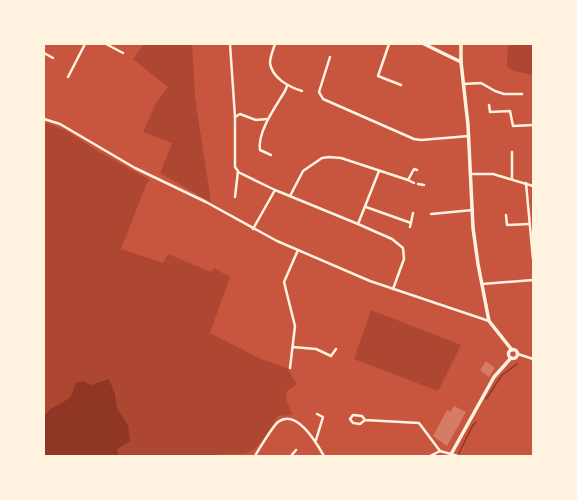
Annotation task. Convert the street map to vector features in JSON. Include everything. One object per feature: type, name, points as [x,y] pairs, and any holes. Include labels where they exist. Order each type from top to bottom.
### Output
[{"type":"main road","points":[[424,44],[461,62]]},
{"type":"main road","points":[[461,44],[461,62],[469,136],[475,244],[481,284],[490,321],[512,350],[517,351],[518,354],[516,358],[510,358]]},
{"type":"main road","points":[[454,455],[494,377],[510,358],[509,354],[512,350]]},
{"type":"street","points":[[68,77],[85,44]]},
{"type":"street","points":[[106,44],[123,53]]},
{"type":"street","points":[[230,44],[235,117],[235,167],[238,171],[275,190],[392,239],[403,248],[404,260],[393,289]]},
{"type":"street","points":[[275,44],[270,62],[273,71],[287,86],[302,91]]},
{"type":"street","points":[[389,44],[378,76],[401,85]]},
{"type":"street","points":[[44,53],[53,58]]},
{"type":"street","points":[[330,57],[319,92],[323,98],[414,139],[428,140],[469,136]]},
{"type":"street","points":[[464,84],[481,83],[504,94],[522,94]]},
{"type":"street","points":[[271,156],[260,150],[259,144],[267,119],[286,91],[287,86]]},
{"type":"street","points":[[489,105],[490,112],[510,111],[513,126],[533,125]]},
{"type":"street","points":[[235,117],[240,114],[256,120],[267,119]]},
{"type":"street","points":[[44,119],[60,124],[135,168],[206,202],[253,229],[298,250],[393,289],[490,321]]},
{"type":"street","points":[[512,152],[512,178]]},
{"type":"street","points":[[290,196],[303,171],[322,158],[329,157],[341,158],[414,183]]},
{"type":"street","points":[[408,180],[414,169],[417,170]]},
{"type":"street","points":[[235,197],[238,171]]},
{"type":"street","points":[[358,224],[379,171]]},
{"type":"street","points":[[470,174],[493,174],[512,178],[533,186]]},
{"type":"street","points":[[526,183],[533,259]]},
{"type":"street","points":[[418,184],[424,185]]},
{"type":"street","points":[[253,229],[275,190]]},
{"type":"street","points":[[366,207],[411,223]]},
{"type":"street","points":[[431,214],[473,210]]},
{"type":"street","points":[[410,227],[413,213]]},
{"type":"street","points":[[506,215],[507,225],[529,224]]},
{"type":"street","points":[[290,368],[295,326],[294,315],[284,282],[298,250]]},
{"type":"street","points":[[481,284],[533,280]]},
{"type":"street","points":[[293,347],[316,349],[331,356],[336,349]]},
{"type":"street","points":[[518,354],[533,359]]},
{"type":"street","points":[[316,440],[323,417],[317,414]]},
{"type":"street","points":[[366,420],[360,424],[353,423],[350,419],[353,415],[359,415],[366,420],[419,423],[440,451],[454,455]]},
{"type":"street","points":[[255,456],[278,422],[286,419],[294,421],[308,430],[316,440],[324,456]]},
{"type":"street","points":[[291,456],[296,450]]},
{"type":"street","points":[[430,456],[440,451]]},
{"type":"shaded area","points":[[144,44],[192,44],[195,97],[211,202],[160,173],[172,143],[143,132],[156,103],[168,87],[133,59]]},
{"type":"shaded area","points":[[508,44],[533,44],[533,75],[514,71],[507,67]]},
{"type":"shaded area","points":[[44,122],[67,131],[96,150],[150,180],[146,185],[121,249],[163,263],[168,254],[211,272],[214,268],[230,277],[210,333],[261,359],[287,368],[297,384],[287,391],[286,400],[293,415],[278,416],[263,440],[253,450],[242,454],[224,454],[213,456],[119,456],[117,449],[128,425],[117,408],[115,394],[109,379],[91,385],[83,381],[71,398],[50,409],[44,416]]},
{"type":"shaded area","points":[[371,310],[461,345],[438,391],[354,359]]},
{"type":"shaded area","points":[[109,379],[115,394],[117,408],[128,425],[130,441],[117,449],[119,456],[44,456],[44,416],[50,409],[70,398],[76,383],[83,381],[91,385]]},
{"type":"building","points":[[486,361],[495,368],[489,377],[480,370]]},
{"type":"building","points":[[454,406],[466,412],[447,446],[433,436],[447,410],[450,412]]},
{"type":"waterway","points":[[486,399],[502,375],[517,364]]},
{"type":"waterway","points":[[458,455],[476,422]]}]
